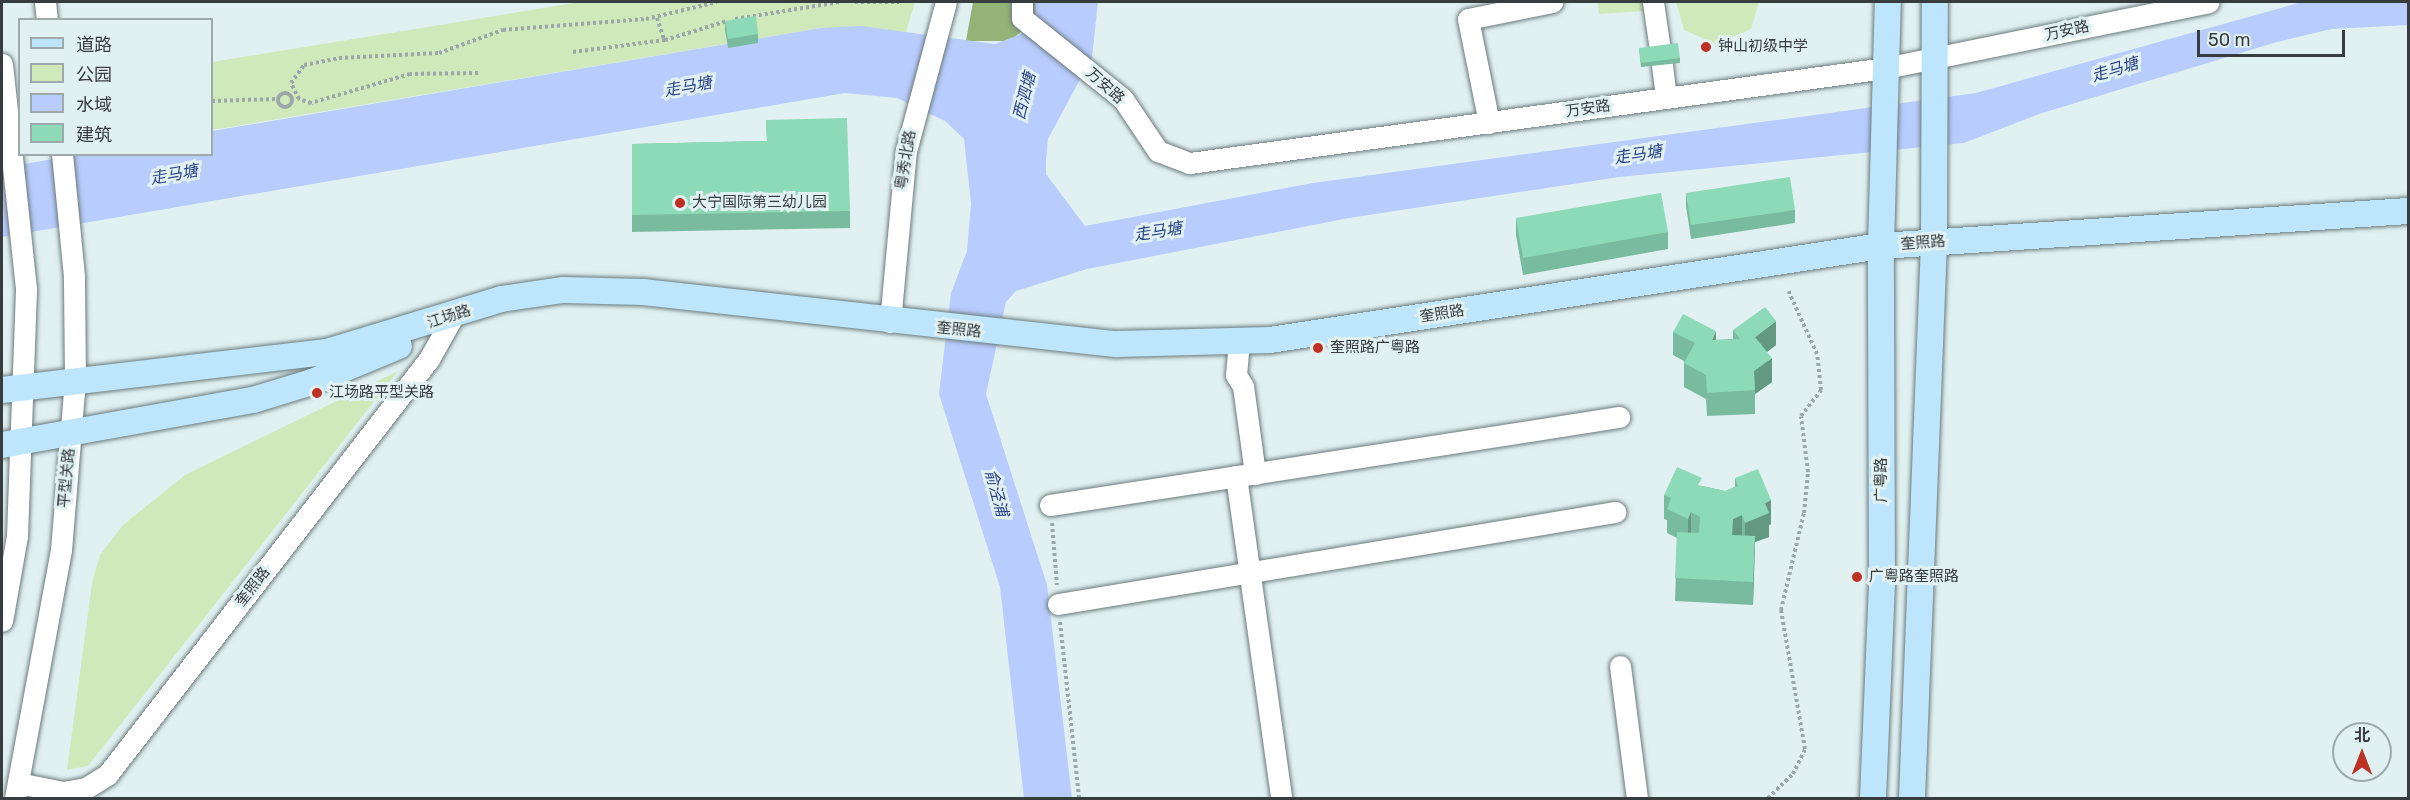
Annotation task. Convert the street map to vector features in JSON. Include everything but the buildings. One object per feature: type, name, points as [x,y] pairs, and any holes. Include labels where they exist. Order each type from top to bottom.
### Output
[{"type":"main road","points":[[1886,78],[1888,2]]},
{"type":"main road","points":[[1912,798],[1934,243],[1935,2]]},
{"type":"main road","name":"广粤路","points":[[1873,798],[1882,585],[1881,246],[1886,78]]},
{"type":"main road","name":"奎照路","points":[[477,308],[530,294],[600,290],[945,329],[1117,344],[1239,341],[1881,246],[2409,211]]},
{"type":"main road","name":"江场路","points":[[14,388],[327,351],[477,308]]},
{"type":"main road","name":"江场路","points":[[12,443],[253,400],[312,382],[477,308]]},
{"type":"street","points":[[45,2],[47,18]]},
{"type":"street","points":[[1489,123],[1468,19],[1552,2]]},
{"type":"street","points":[[1653,2],[1666,97]]},
{"type":"street","name":"万安路","points":[[1022,10],[1093,75],[1123,99],[1158,151],[1190,163],[1666,97],[1886,78],[1934,69],[2208,2]]},
{"type":"street","name":"粤秀北路","points":[[890,322],[893,251],[912,120],[944,9]]},
{"type":"street","points":[[2,64],[21,237],[12,443],[17,536],[2,621]]},
{"type":"street","name":"平型关路","points":[[17,791],[61,550],[72,433],[75,379],[71,231],[62,156]]},
{"type":"street","name":"奎照路","points":[[17,791],[63,792],[87,788],[108,774],[429,359],[451,320]]},
{"type":"street","points":[[1239,341],[1236,375],[1243,386],[1250,574],[1281,798]]},
{"type":"street","points":[[1050,505],[1619,417]]},
{"type":"street","points":[[1058,604],[1615,512]]},
{"type":"street","points":[[1620,666],[1637,798]]},
{"type":"path","points":[[277,99],[287,108],[292,94],[294,73],[304,65],[370,52],[439,53],[515,28],[657,18],[717,2]]},
{"type":"path","points":[[573,52],[664,40],[782,9],[840,2]]},
{"type":"path","points":[[855,2],[899,2]]},
{"type":"path","points":[[657,18],[664,40]]},
{"type":"path","points":[[213,101],[277,99],[292,94],[311,103],[410,74],[478,73]]},
{"type":"path","points":[[1768,798],[1793,774],[1805,749],[1781,610],[1804,513],[1808,471],[1801,416],[1821,390],[1817,354],[1788,290]]},
{"type":"path","points":[[1050,505],[1079,798]]},
{"type":"green space","points":[[580,2],[915,2],[906,32],[821,28],[213,130],[213,62]]},
{"type":"green space","points":[[973,2],[1035,2],[1035,20],[1010,41],[966,41]]},
{"type":"green space","points":[[1598,2],[1644,2],[1644,11],[1599,14]]},
{"type":"green space","points":[[1676,2],[1759,2],[1751,29],[1716,44],[1684,30]]},
{"type":"green space","points":[[398,371],[88,766],[67,770],[92,583],[100,555],[123,525],[185,475]]},
{"type":"water","points":[[1035,2],[1098,2],[1092,57],[1048,139],[1046,160],[1046,174],[1085,226],[1313,183],[1976,93],[2302,2],[2408,2],[2408,25],[2332,29],[2277,42],[2039,114],[1964,143],[1619,177],[1349,218],[1087,269],[1016,291],[1006,302],[986,394],[1047,585],[1072,798],[1024,798],[1000,587],[939,394],[951,293],[967,251],[971,203],[964,139],[945,121],[897,98],[845,93],[2,237],[2,168],[70,156],[213,156],[213,131],[821,28],[861,26],[995,44],[1024,33],[1035,20]]},
{"type":"place","name":"钟山初级中学","points":[[1706,47]]},
{"type":"place","name":"大宁国际第三幼儿园","points":[[680,203]]},
{"type":"place","name":"奎照路广粤路","points":[[1318,348]]},
{"type":"place","name":"江场路平型关路","points":[[317,393]]},
{"type":"place","name":"广粤路奎照路","points":[[1857,577]]},
{"type":"water label","name":"走马塘","points":[[2115,70]]},
{"type":"water label","name":"走马塘","points":[[688,87]]},
{"type":"water label","name":"西泗塘","points":[[1025,96]]},
{"type":"water label","name":"走马塘","points":[[1638,155]]},
{"type":"water label","name":"走马塘","points":[[174,175]]},
{"type":"water label","name":"走马塘","points":[[1158,232]]},
{"type":"water label","name":"俞泾浦","points":[[996,493]]}]
